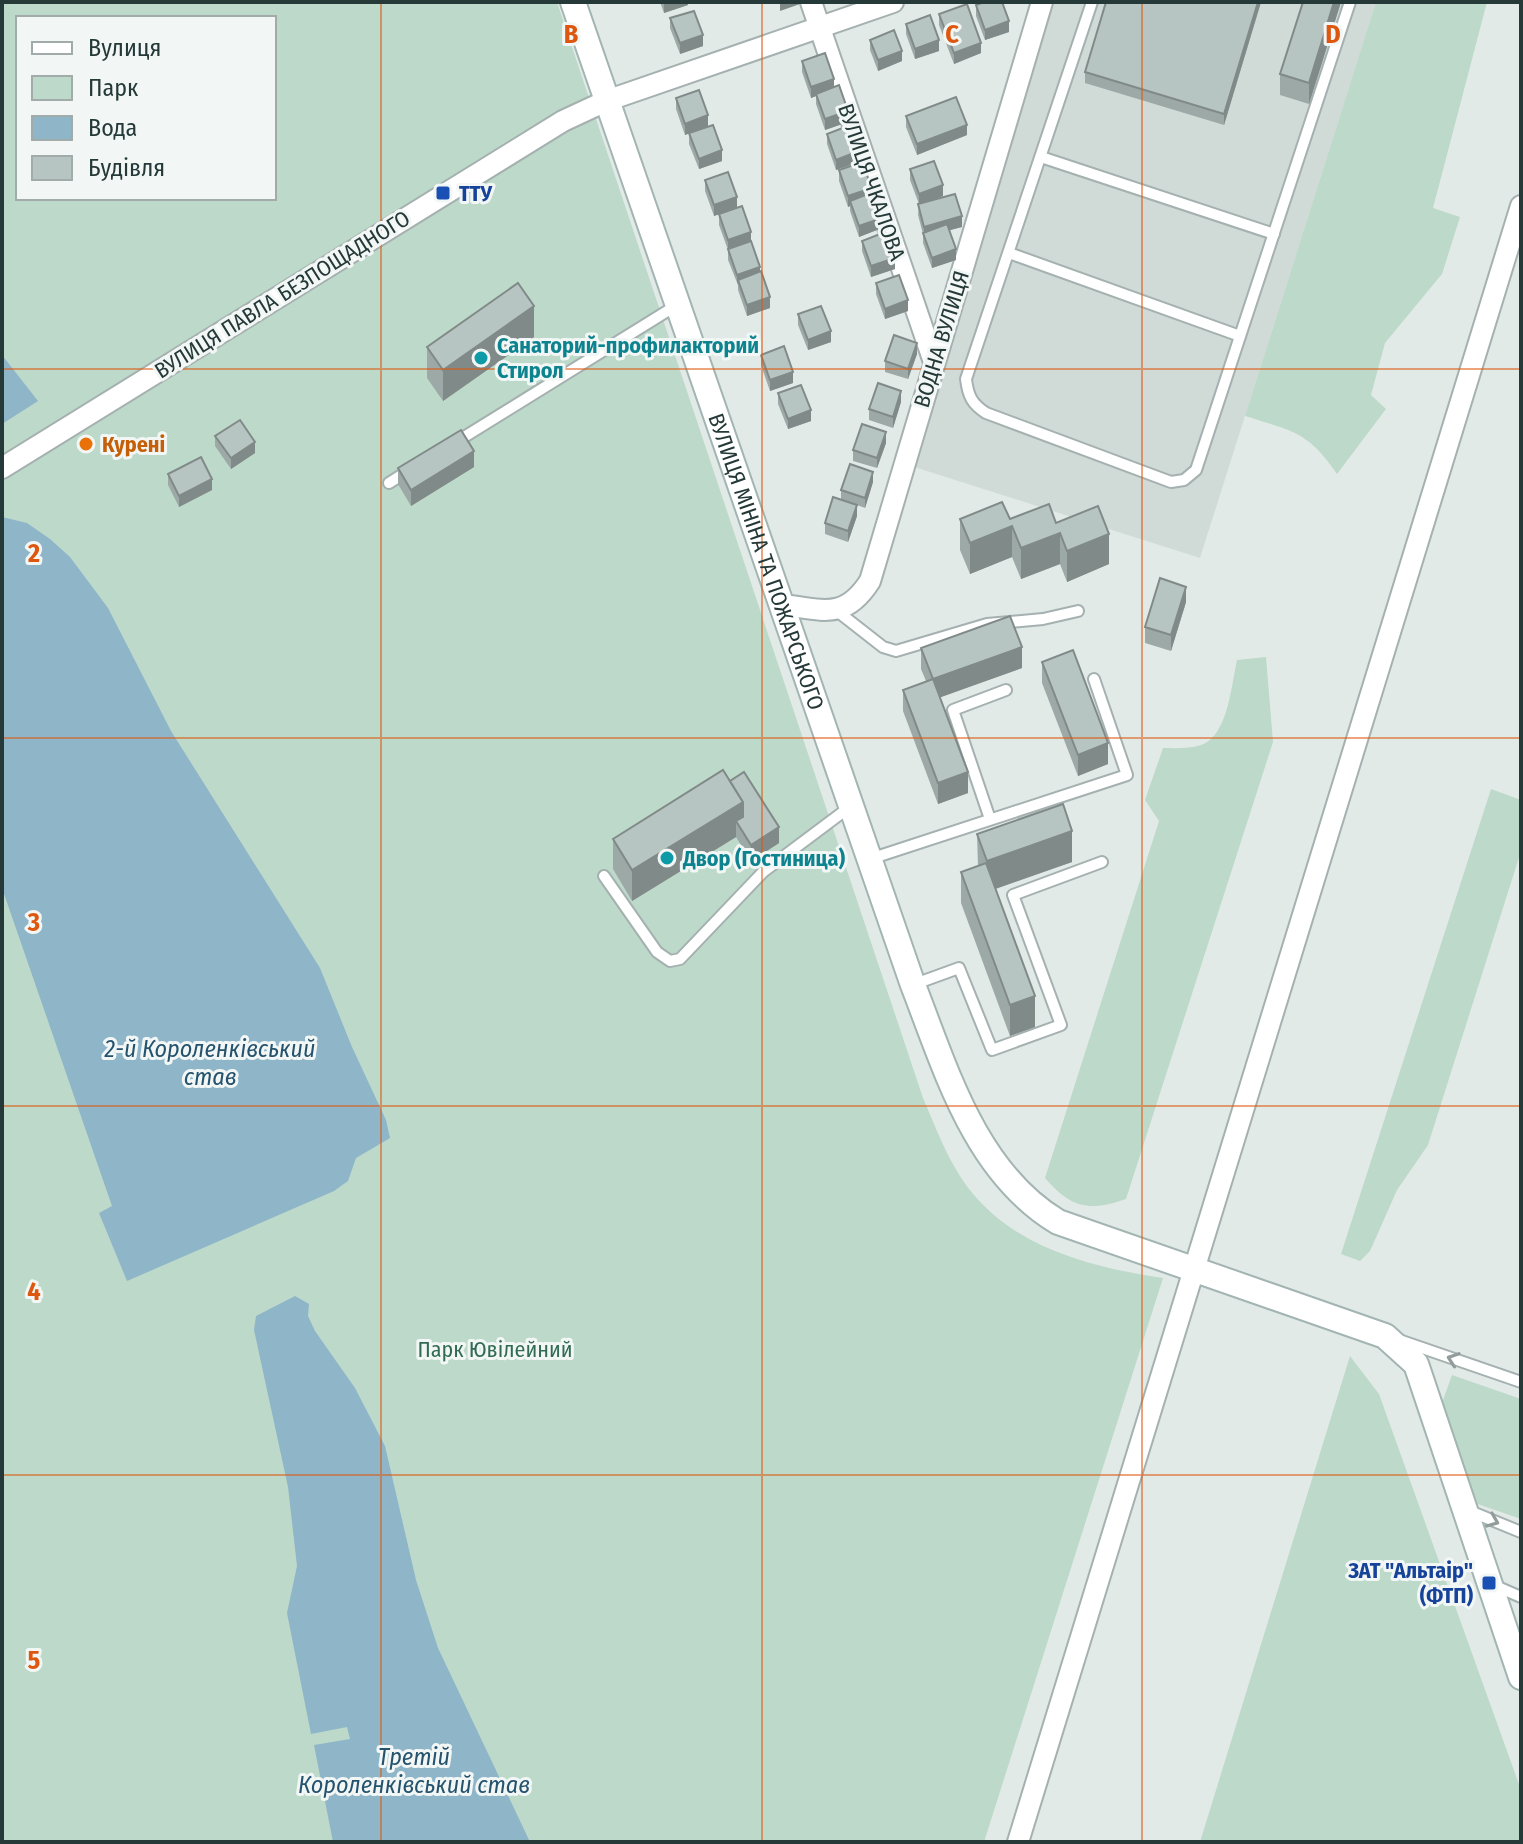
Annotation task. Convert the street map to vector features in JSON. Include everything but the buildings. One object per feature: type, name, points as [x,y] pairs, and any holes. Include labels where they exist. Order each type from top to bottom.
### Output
[{"type":"street","name":"ВУЛИЦЯ МІНІНА ТА ПОЖАРСЬКОГО","points":[[573,2],[913,985],[965,1114],[1017,1190],[1043,1213],[1075,1230],[1385,1336]]},
{"type":"street","name":"ВУЛИЦЯ ЧКАЛОВА","points":[[811,2],[934,362]]},
{"type":"street","name":"ВУЛИЦЯ ПАВЛА БЕЗПОЩАДНОГО","points":[[2,468],[533,137],[606,101],[893,2]]},
{"type":"street","name":"ВОДНА ВУЛИЦЯ","points":[[837,611],[851,605],[870,581],[1042,2]]},
{"type":"street","points":[[1018,1842],[1521,206]]},
{"type":"street","points":[[783,605],[837,611]]},
{"type":"street","points":[[1385,1336],[1416,1364],[1521,1677]]},
{"type":"lane","points":[[1092,2],[966,379],[968,394],[975,406],[1171,482],[1184,480],[1196,470],[1350,2]]},
{"type":"lane","points":[[1041,157],[1274,234]]},
{"type":"lane","points":[[1009,253],[1240,336]]},
{"type":"lane","points":[[442,450],[677,305]]},
{"type":"lane","points":[[389,483],[416,466]]},
{"type":"lane","points":[[837,611],[883,647],[896,651],[987,624],[1043,619],[1078,611]]},
{"type":"lane","points":[[870,859],[1127,775],[1094,679]]},
{"type":"lane","points":[[990,819],[953,710],[1006,690]]},
{"type":"lane","points":[[604,876],[657,952],[670,961],[680,959],[763,872],[852,806]]},
{"type":"lane","points":[[913,985],[959,968],[992,1050],[1061,1025],[1013,895],[1102,862]]},
{"type":"lane","points":[[1385,1336],[1521,1382]]},
{"type":"lane","points":[[1466,1509],[1521,1532]]},
{"type":"lane","points":[[1489,1583],[1521,1597]]},
{"type":"shaded area","points":[[1051,2],[1376,2],[1200,558],[905,464]]},
{"type":"green space","name":"Парк Ювілейний","points":[[2,2],[557,2],[923,1098],[946,1150],[972,1192],[993,1214],[1017,1232],[1073,1258],[1163,1278],[984,1842],[2,1842]]},
{"type":"green space","points":[[1376,2],[1487,2],[1433,208],[1460,217],[1442,274],[1385,343],[1371,395],[1386,409],[1337,474],[1317,449],[1298,434],[1245,416]]},
{"type":"green space","points":[[1266,657],[1273,742],[1126,1199],[1101,1205],[1081,1205],[1063,1196],[1045,1178],[1159,821],[1145,800],[1163,748],[1202,745],[1218,731],[1229,701],[1237,660]]},
{"type":"green space","points":[[1491,789],[1521,800],[1521,851],[1428,1145],[1397,1190],[1370,1251],[1360,1261],[1341,1254]]},
{"type":"green space","points":[[1350,1356],[1379,1394],[1521,1790],[1521,1842],[1200,1842]]},
{"type":"green space","points":[[1452,1375],[1521,1399],[1521,1519],[1469,1501],[1438,1414]]},
{"type":"water","points":[[2,355],[38,401],[2,424]]},
{"type":"water","name":"2-й Короленківський став","points":[[2,517],[27,523],[50,539],[70,557],[108,608],[171,731],[320,968],[386,1120],[390,1138],[356,1158],[348,1181],[334,1191],[127,1281],[99,1213],[112,1206],[2,888]]},
{"type":"water","name":"Третій Короленківський став","points":[[295,1296],[309,1304],[308,1316],[315,1331],[355,1388],[385,1446],[416,1580],[438,1648],[530,1842],[333,1842],[314,1745],[350,1739],[347,1727],[311,1734],[287,1613],[297,1566],[288,1487],[254,1330],[256,1316]]},
{"type":"place","name":"ТТУ","points":[[443,193]]},
{"type":"place","name":"Санаторий-профилакторий Стирол","points":[[481,358]]},
{"type":"place","name":"Курені","points":[[86,444]]},
{"type":"place","name":"Двор (Гостиница)","points":[[667,858]]},
{"type":"place","name":"ЗАТ \"Альтаір\" (ФТП)","points":[[1489,1583]]}]
